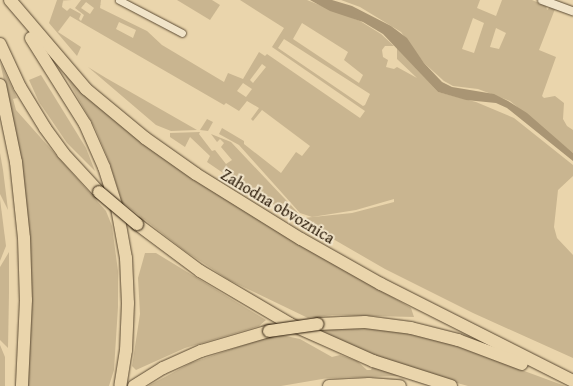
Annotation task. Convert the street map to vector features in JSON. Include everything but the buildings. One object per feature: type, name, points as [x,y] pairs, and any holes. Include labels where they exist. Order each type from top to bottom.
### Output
[{"type":"highway","points":[[4,0],[78,111],[98,153],[114,197],[124,242],[128,288],[127,334],[120,386]]},
{"type":"highway","name":"Zahodna obvoznica","points":[[10,0],[56,57],[86,89],[120,120],[196,174],[374,281],[573,381]]},
{"type":"highway","points":[[0,44],[20,87],[44,128],[62,153],[99,192],[137,224],[206,275],[290,324],[374,361],[451,386]]},
{"type":"highway","points":[[0,85],[16,162],[24,238],[26,308],[22,386]]},
{"type":"highway","points":[[134,386],[154,374],[208,348],[269,331],[318,324],[376,323],[431,332],[488,350],[573,385]]},
{"type":"highway","points":[[329,386],[369,384],[400,386]]},
{"type":"street","points":[[119,0],[182,33]]},
{"type":"street","points":[[542,0],[559,3],[573,11]]},
{"type":"shaded area","points":[[57,0],[63,0],[62,7],[67,11],[70,8],[81,14],[79,19],[81,21],[84,15],[75,8],[81,0],[101,0],[100,8],[147,31],[162,45],[224,82],[228,73],[243,79],[259,52],[265,56],[267,54],[360,118],[365,111],[272,47],[284,28],[240,0],[307,0],[360,21],[381,34],[394,46],[385,46],[382,50],[383,57],[388,60],[386,67],[394,69],[397,67],[417,78],[397,59],[397,48],[438,92],[476,102],[514,118],[573,165],[573,176],[558,190],[554,227],[557,238],[573,255],[573,358],[473,313],[385,269],[245,188],[207,162],[210,156],[190,137],[185,147],[170,137],[170,133],[200,132],[199,134],[212,151],[215,150],[226,164],[232,160],[221,147],[224,143],[220,139],[217,142],[211,134],[231,142],[303,218],[352,213],[394,202],[394,199],[356,210],[312,217],[300,213],[239,145],[219,134],[222,128],[244,141],[244,144],[281,173],[296,152],[302,156],[310,146],[262,110],[253,121],[251,119],[259,108],[247,101],[239,111],[226,103],[224,105],[70,16],[58,32],[81,47],[77,56],[49,23]],"holes":[[[86,2],[94,8],[90,14],[81,8]],[[119,22],[136,30],[133,38],[116,29]],[[302,23],[348,52],[344,60],[363,75],[359,83],[293,39]],[[284,39],[370,94],[365,105],[363,106],[278,48]],[[262,64],[266,67],[253,83],[250,80]],[[243,83],[252,89],[246,97],[237,91]]]},
{"type":"shaded area","points":[[177,0],[212,0],[220,5],[210,20]]},
{"type":"shaded area","points":[[310,0],[332,0],[352,6],[391,26],[407,38],[424,63],[442,82],[452,87],[494,94],[508,101],[527,113],[573,153],[573,161],[507,108],[496,103],[466,100],[438,92],[383,34],[363,22],[330,11]]},
{"type":"shaded area","points":[[341,0],[480,0],[477,8],[496,16],[502,0],[532,0],[546,6],[547,10],[550,7],[555,9],[539,50],[556,57],[542,96],[544,98],[555,96],[564,103],[563,119],[567,126],[573,130],[573,153],[510,101],[478,89],[453,86],[444,81],[424,63],[401,32],[360,7]],"holes":[[[473,18],[484,23],[474,53],[462,49]],[[496,28],[506,33],[499,49],[490,47]]]},
{"type":"shaded area","points":[[0,62],[17,98],[13,99],[16,110],[106,211],[112,226],[118,271],[118,307],[114,370],[109,386],[28,386],[31,294],[13,122]]},
{"type":"shaded area","points":[[88,67],[197,130],[171,131],[156,125]]},
{"type":"shaded area","points":[[62,70],[153,151],[194,180],[411,308],[414,317],[332,315],[308,318],[229,280],[185,251],[122,202],[109,161],[95,128]]},
{"type":"shaded area","points":[[41,75],[86,148],[95,171],[67,143],[39,102],[29,80]]},
{"type":"shaded area","points":[[207,119],[213,122],[208,131],[200,130]]},
{"type":"shaded area","points":[[0,153],[3,170],[8,210],[0,194]]},
{"type":"shaded area","points":[[0,199],[6,246],[0,261]]},
{"type":"shaded area","points":[[9,252],[8,348],[0,340],[0,267]]},
{"type":"shaded area","points":[[145,253],[156,253],[266,320],[259,326],[185,348],[136,370],[132,366],[140,314],[138,278]]},
{"type":"shaded area","points":[[358,327],[429,336],[565,386],[468,386],[407,369],[313,330]]},
{"type":"shaded area","points":[[276,334],[300,339],[332,357],[340,355],[357,361],[367,370],[371,370],[373,366],[400,376],[328,378],[281,386],[148,386],[191,363]]},
{"type":"shaded area","points":[[0,345],[5,357],[5,386],[0,386]]}]
